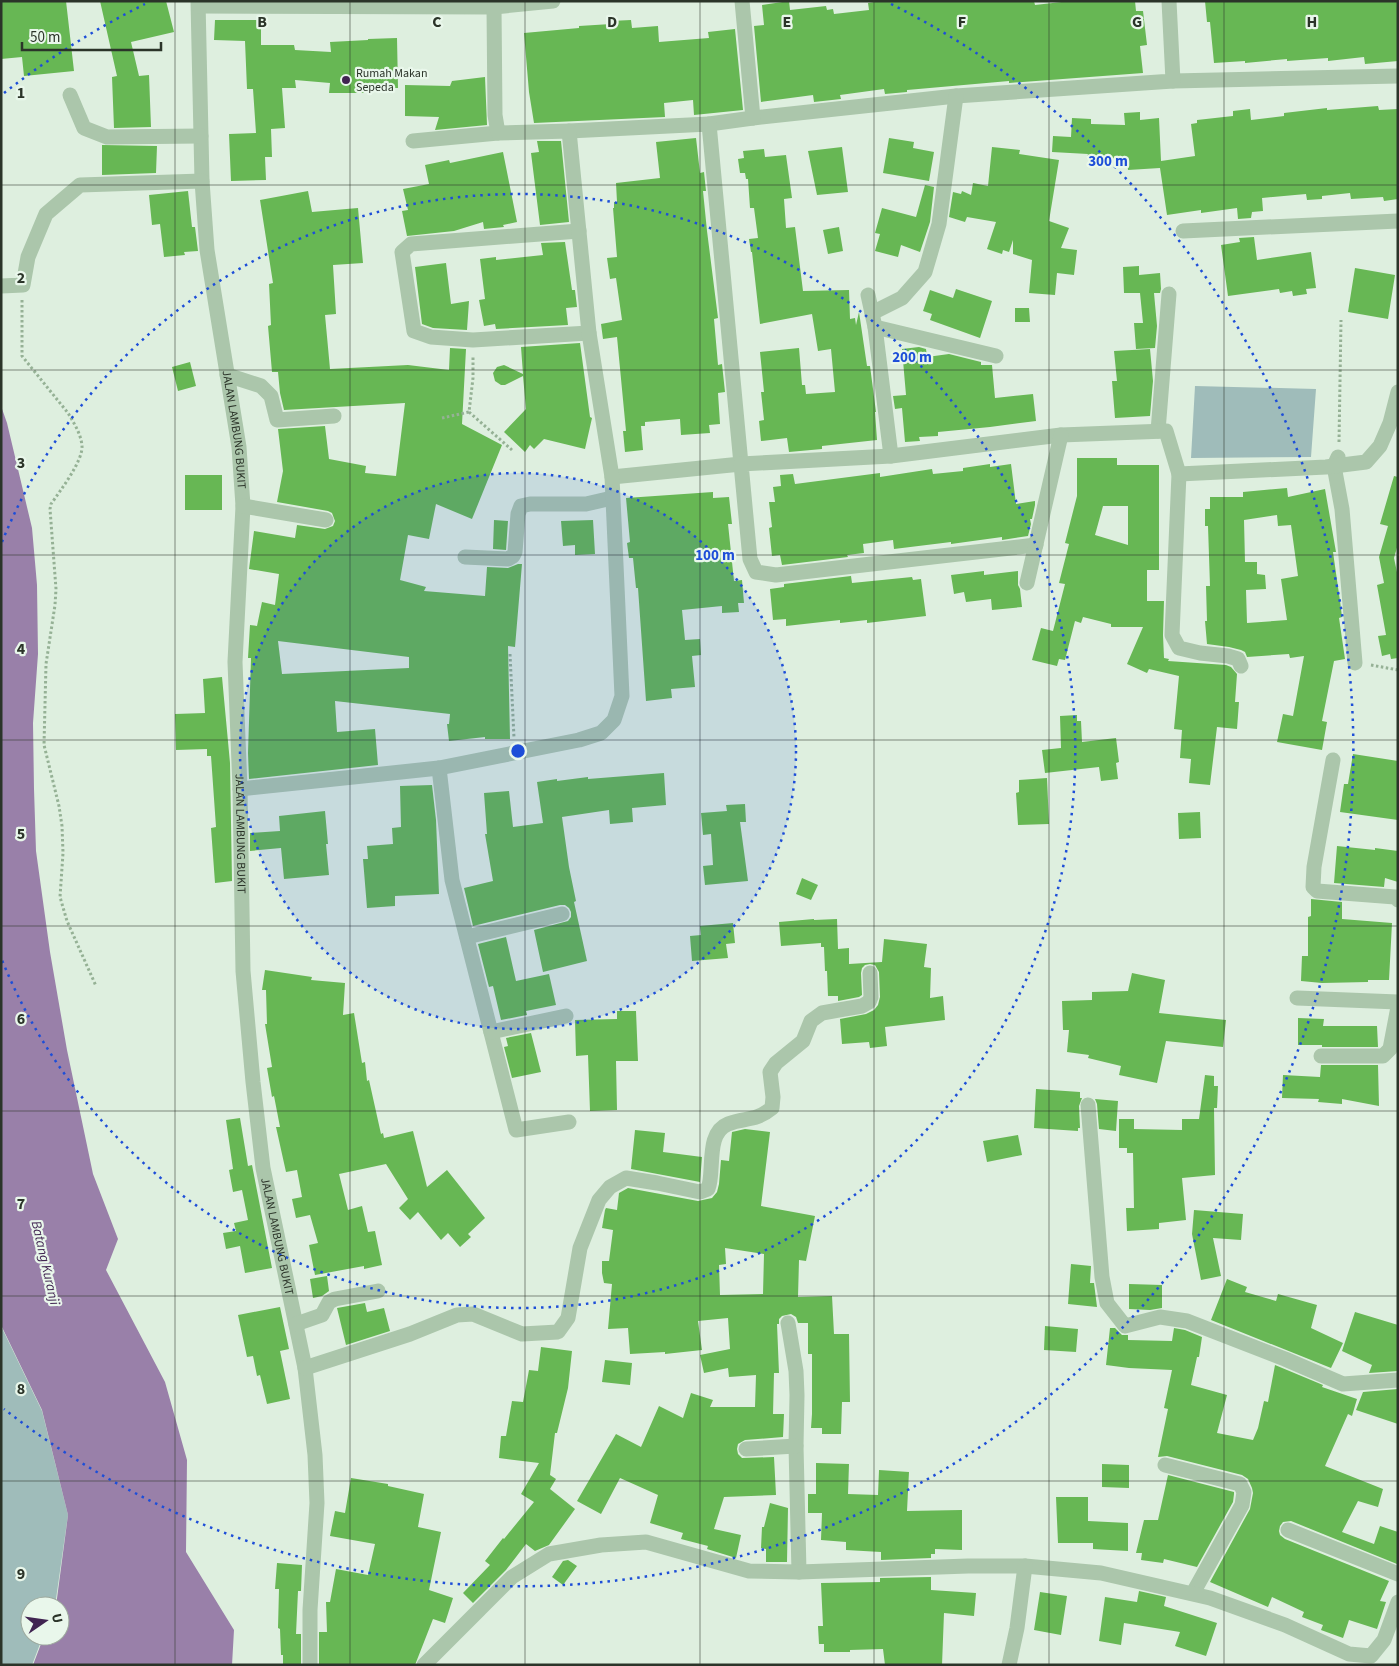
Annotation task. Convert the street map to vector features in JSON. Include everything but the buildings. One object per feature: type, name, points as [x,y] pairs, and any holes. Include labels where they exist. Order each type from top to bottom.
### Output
[{"type":"street","points":[[198,4],[494,7],[553,1]]},
{"type":"street","points":[[742,1],[752,118]]},
{"type":"street","points":[[1169,1],[1173,81]]},
{"type":"street","name":"JALAN LAMBUNG BUKIT","points":[[198,4],[202,180],[206,250],[239,446],[243,506],[235,662],[240,789],[243,971],[263,1168],[305,1368],[315,1455],[317,1504],[310,1610],[310,1665]]},
{"type":"street","points":[[494,7],[495,114],[498,133]]},
{"type":"street","points":[[413,141],[498,133],[709,124],[956,96],[1173,81],[1398,76]]},
{"type":"street","points":[[70,95],[84,128],[107,137],[201,136]]},
{"type":"street","points":[[873,320],[902,298],[925,272],[939,224],[956,96]]},
{"type":"street","points":[[709,124],[750,559],[756,572],[776,575],[1036,545]]},
{"type":"street","points":[[240,789],[439,768],[579,740],[601,733],[614,720],[622,696],[612,476],[588,333],[569,131]]},
{"type":"street","points":[[1,286],[22,285],[28,257],[46,214],[80,185],[202,180]]},
{"type":"street","points":[[1183,231],[1398,221]]},
{"type":"street","points":[[578,231],[411,244],[402,252],[414,331],[431,337],[473,340],[588,333]]},
{"type":"street","points":[[1158,431],[1169,294]]},
{"type":"street","points":[[868,295],[891,456]]},
{"type":"street","points":[[873,320],[996,356]]},
{"type":"street","points":[[227,375],[261,386],[271,396],[277,420],[334,416]]},
{"type":"street","points":[[1179,474],[1326,467],[1336,461],[1366,462],[1380,446],[1390,423],[1398,392]]},
{"type":"street","points":[[612,476],[741,464],[891,456],[1061,435],[1166,430],[1179,474],[1172,635],[1179,648],[1200,653],[1228,656],[1238,659],[1241,666]]},
{"type":"street","points":[[1027,583],[1061,435]]},
{"type":"street","points":[[1336,461],[1342,509],[1354,663]]},
{"type":"street","points":[[465,557],[508,559],[513,556],[515,552],[518,514],[521,506],[530,504],[586,504],[612,498]]},
{"type":"street","points":[[243,506],[326,520]]},
{"type":"street","points":[[1333,760],[1312,888],[1318,891],[1395,898],[1398,900]]},
{"type":"street","points":[[439,768],[452,880],[516,1130],[569,1122]]},
{"type":"street","points":[[467,937],[562,914]]},
{"type":"street","points":[[305,1368],[410,1334],[456,1315],[473,1314],[522,1334],[558,1332],[568,1318],[580,1248],[599,1200],[610,1187],[626,1178],[700,1192],[708,1189],[711,1182],[711,1156],[716,1136],[726,1125],[756,1118],[772,1108],[773,1097],[770,1072],[776,1062],[803,1041],[811,1021],[822,1013],[862,1006],[869,1002],[871,997],[870,973]]},
{"type":"street","points":[[1297,998],[1398,1002]]},
{"type":"street","points":[[1321,1056],[1383,1056],[1390,1048],[1398,1007]]},
{"type":"street","points":[[491,1032],[566,1016]]},
{"type":"street","points":[[1088,1105],[1102,1277],[1107,1303],[1124,1326],[1160,1317],[1187,1321],[1343,1384],[1398,1380]]},
{"type":"street","points":[[296,1324],[322,1315],[329,1302],[334,1299],[378,1291]]},
{"type":"street","points":[[788,1323],[796,1371],[799,1572]]},
{"type":"street","points":[[746,1449],[796,1446]]},
{"type":"street","points":[[1165,1465],[1240,1484],[1244,1492],[1242,1505],[1193,1593]]},
{"type":"street","points":[[1288,1530],[1398,1574]]},
{"type":"street","points":[[424,1665],[512,1577],[549,1554],[600,1545],[646,1542],[749,1571],[799,1572],[1024,1566],[1101,1573],[1210,1598],[1285,1625],[1349,1654],[1364,1665]]},
{"type":"street","points":[[1009,1665],[1017,1628],[1024,1566]]},
{"type":"street","points":[[1349,1654],[1370,1656],[1384,1640],[1398,1602]]},
{"type":"path","points":[[22,285],[22,356],[68,413],[76,427],[82,446],[75,466],[51,504],[50,509],[56,605],[46,664],[44,745],[62,826],[63,853],[60,897],[67,921],[96,986]]},
{"type":"path","points":[[1336,461],[1341,320]]},
{"type":"path","points":[[469,412],[473,378],[473,340]]},
{"type":"path","points":[[442,418],[469,412]]},
{"type":"path","points":[[469,412],[512,450]]},
{"type":"path","points":[[510,654],[515,752]]},
{"type":"path","points":[[1354,663],[1398,670]]},
{"type":"shaded area","points":[[1195,386],[1316,389],[1311,457],[1191,458]]},
{"type":"shaded area","points":[[1,1326],[42,1411],[68,1515],[56,1596],[20,1596],[20,1646],[39,1646],[32,1665],[1,1665]]},
{"type":"water","name":"Batang Kuranji","points":[[1,406],[7,423],[32,528],[37,585],[38,654],[33,723],[36,851],[50,952],[67,1050],[93,1174],[118,1239],[106,1270],[165,1382],[187,1460],[186,1552],[234,1630],[232,1665],[33,1665],[40,1646],[70,1646],[70,1596],[57,1596],[68,1515],[42,1410],[1,1325]]},
{"type":"place","name":"Rumah Makan Sepeda","points":[[346,80]]}]
